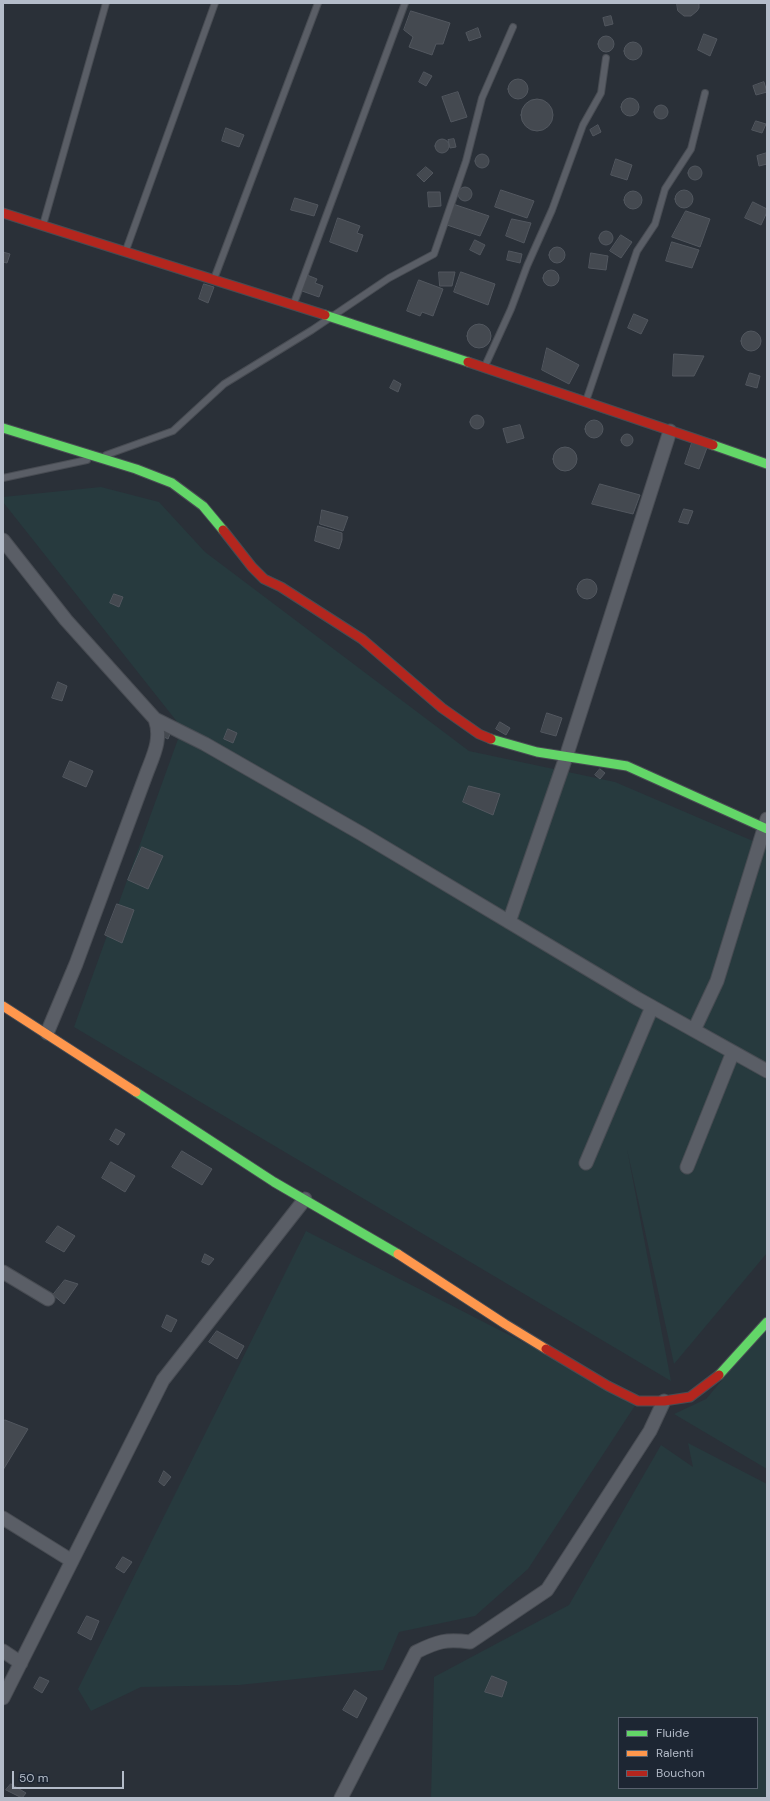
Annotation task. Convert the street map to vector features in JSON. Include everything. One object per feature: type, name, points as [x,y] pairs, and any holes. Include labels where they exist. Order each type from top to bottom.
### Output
[{"type":"street","points":[[3,213],[331,317],[767,464]]},
{"type":"street","points":[[3,428],[136,469],[172,483],[203,506],[252,567],[264,579],[281,586],[362,639],[442,708],[478,734],[505,744],[537,752],[627,766],[766,825],[717,981],[694,1030]]},
{"type":"street","points":[[509,922],[566,757],[670,431]]},
{"type":"street","points":[[3,540],[66,620],[155,719],[205,744],[362,834],[652,1007],[767,1070]]},
{"type":"street","points":[[47,1033],[76,964],[158,740],[158,728],[155,719]]},
{"type":"street","points":[[3,1006],[47,1033],[255,1170],[397,1253],[505,1324],[608,1386],[638,1401],[664,1401],[690,1397],[721,1374],[767,1322]]},
{"type":"street","points":[[586,1163],[652,1007]]},
{"type":"street","points":[[687,1167],[733,1052]]},
{"type":"street","points":[[3,1698],[163,1380],[305,1200]]},
{"type":"street","points":[[3,1272],[48,1299]]},
{"type":"street","points":[[341,1798],[416,1652],[432,1644],[450,1640],[470,1642],[547,1590],[650,1431],[664,1401]]},
{"type":"street","points":[[3,1518],[72,1561]]},
{"type":"street","points":[[3,1651],[21,1663]]},
{"type":"lane","points":[[43,226],[106,3]]},
{"type":"lane","points":[[126,252],[214,3]]},
{"type":"lane","points":[[213,280],[318,3]]},
{"type":"lane","points":[[293,305],[405,3]]},
{"type":"lane","points":[[3,478],[98,457],[173,431],[224,384],[331,317],[389,278],[434,254],[466,161],[482,98],[513,27]]},
{"type":"lane","points":[[485,368],[552,210],[583,125],[601,93],[606,58]]},
{"type":"lane","points":[[586,402],[637,251],[655,224],[665,189],[691,149],[705,93]]},
{"type":"green space","points":[[101,487],[159,502],[205,552],[469,751],[615,782],[767,847],[767,1253],[674,1364],[627,1149],[671,1381],[74,1027],[182,728],[3,502],[3,497]]},
{"type":"green space","points":[[306,1231],[638,1401],[528,1569],[475,1616],[399,1632],[383,1670],[239,1685],[141,1687],[91,1711],[78,1689]]},
{"type":"green space","points":[[767,1327],[767,1469],[674,1414],[706,1399]]},
{"type":"green space","points":[[688,1443],[767,1484],[767,1798],[431,1798],[434,1677],[569,1605],[661,1445],[693,1467]]},
{"type":"building","points":[[677,3],[699,3],[699,8],[691,16],[684,16],[678,11]]},
{"type":"building","points":[[411,11],[450,23],[443,44],[436,44],[432,55],[409,47],[413,37],[404,30]]},
{"type":"building","points":[[611,16],[613,24],[605,26],[603,18]]},
{"type":"building","points":[[478,28],[481,37],[469,41],[466,33]]},
{"type":"building","points":[[704,34],[717,39],[710,56],[698,50]]},
{"type":"building","points":[[603,36],[609,36],[614,41],[612,50],[609,52],[603,52],[598,47],[598,41]]},
{"type":"building","points":[[629,42],[637,42],[642,47],[640,58],[637,60],[629,60],[624,55],[624,47]]},
{"type":"building","points":[[424,72],[432,76],[426,86],[419,82]]},
{"type":"building","points":[[518,79],[525,82],[528,89],[525,96],[518,99],[511,96],[508,89],[511,82]]},
{"type":"building","points":[[764,82],[767,92],[756,95],[753,86]]},
{"type":"building","points":[[458,92],[467,117],[451,122],[442,97]]},
{"type":"building","points":[[630,98],[636,101],[639,107],[636,113],[630,116],[624,113],[621,107],[624,101]]},
{"type":"building","points":[[537,99],[543,100],[550,106],[553,115],[552,121],[546,128],[537,131],[531,130],[524,124],[521,115],[522,109],[528,102]]},
{"type":"building","points":[[658,105],[664,105],[668,109],[668,115],[664,119],[658,119],[654,115],[654,109]]},
{"type":"building","points":[[756,121],[766,124],[762,133],[752,130]]},
{"type":"building","points":[[598,125],[601,132],[593,136],[590,130]]},
{"type":"building","points":[[226,128],[244,135],[239,147],[222,141]]},
{"type":"building","points":[[439,139],[445,139],[449,143],[449,149],[445,153],[439,153],[435,149],[435,143]]},
{"type":"building","points":[[454,139],[456,147],[450,148],[448,140]]},
{"type":"building","points":[[767,153],[767,164],[759,166],[757,156]]},
{"type":"building","points":[[482,154],[487,156],[489,161],[487,166],[482,168],[477,166],[475,161],[477,156]]},
{"type":"building","points":[[616,159],[632,165],[627,180],[611,175]]},
{"type":"building","points":[[692,166],[698,166],[702,170],[702,176],[698,180],[692,180],[688,176],[688,170]]},
{"type":"building","points":[[426,167],[433,173],[424,182],[417,175]]},
{"type":"building","points":[[462,187],[468,187],[472,191],[472,197],[468,201],[462,201],[458,197],[458,191]]},
{"type":"building","points":[[501,190],[534,201],[527,218],[495,207]]},
{"type":"building","points":[[680,190],[688,190],[693,195],[691,206],[688,208],[680,208],[675,203],[675,195]]},
{"type":"building","points":[[629,191],[637,191],[642,196],[640,207],[637,209],[629,209],[624,204],[624,196]]},
{"type":"building","points":[[428,192],[440,192],[441,206],[429,207]]},
{"type":"building","points":[[295,198],[318,205],[314,216],[291,210]]},
{"type":"building","points":[[753,202],[767,209],[761,225],[745,218]]},
{"type":"building","points":[[453,204],[489,216],[480,236],[447,225]]},
{"type":"building","points":[[686,211],[710,219],[700,247],[672,237]]},
{"type":"building","points":[[338,218],[360,226],[357,233],[363,235],[357,252],[330,242]]},
{"type":"building","points":[[512,219],[531,223],[524,243],[506,236]]},
{"type":"building","points":[[603,231],[609,231],[613,235],[613,241],[609,245],[603,245],[599,241],[599,235]]},
{"type":"building","points":[[621,235],[632,242],[621,258],[610,251]]},
{"type":"building","points":[[475,240],[485,245],[480,255],[470,250]]},
{"type":"building","points":[[672,242],[699,250],[692,268],[666,261]]},
{"type":"building","points":[[557,247],[563,249],[565,255],[563,261],[557,263],[551,261],[549,255],[551,249]]},
{"type":"building","points":[[509,251],[522,254],[520,263],[507,260]]},
{"type":"building","points":[[3,252],[10,254],[7,263],[3,262]]},
{"type":"building","points":[[591,253],[608,256],[606,270],[589,268]]},
{"type":"building","points":[[548,270],[554,270],[559,275],[557,284],[554,286],[548,286],[543,281],[543,275]]},
{"type":"building","points":[[439,272],[455,272],[452,286],[440,286]]},
{"type":"building","points":[[461,272],[495,284],[488,305],[454,292]]},
{"type":"building","points":[[307,275],[317,279],[315,283],[323,286],[319,297],[302,291]]},
{"type":"building","points":[[419,280],[443,289],[433,316],[422,312],[420,316],[407,311]]},
{"type":"building","points":[[204,284],[214,287],[208,303],[199,299]]},
{"type":"building","points":[[634,314],[648,320],[641,334],[628,328]]},
{"type":"building","points":[[479,324],[488,327],[491,336],[488,345],[479,348],[470,345],[467,336],[470,327]]},
{"type":"building","points":[[747,331],[755,331],[761,337],[761,345],[755,351],[747,351],[741,345],[741,337]]},
{"type":"building","points":[[547,348],[579,365],[569,384],[542,370]]},
{"type":"building","points":[[674,354],[704,356],[694,376],[673,376]]},
{"type":"building","points":[[750,373],[760,376],[757,388],[746,385]]},
{"type":"building","points":[[394,380],[401,384],[398,392],[390,388]]},
{"type":"building","points":[[477,415],[482,417],[484,422],[482,427],[477,429],[472,427],[470,422],[472,417]]},
{"type":"building","points":[[594,420],[600,423],[603,429],[600,435],[594,438],[588,435],[585,429],[588,423]]},
{"type":"building","points":[[520,425],[524,438],[507,443],[503,429]]},
{"type":"building","points":[[627,434],[631,436],[633,440],[631,444],[627,446],[623,444],[621,440],[623,436]]},
{"type":"building","points":[[693,440],[708,445],[699,469],[685,464]]},
{"type":"building","points":[[565,447],[574,450],[577,459],[574,468],[565,471],[556,468],[553,459],[556,450]]},
{"type":"building","points":[[600,484],[640,495],[633,514],[592,504]]},
{"type":"building","points":[[684,509],[693,511],[688,524],[679,522]]},
{"type":"building","points":[[322,510],[348,517],[343,531],[320,524]]},
{"type":"building","points":[[318,526],[342,533],[342,540],[339,549],[315,541]]},
{"type":"building","points":[[587,579],[594,582],[597,589],[594,596],[587,599],[580,596],[577,589],[580,582]]},
{"type":"building","points":[[114,594],[123,597],[119,607],[110,603]]},
{"type":"building","points":[[58,682],[67,686],[62,701],[52,698]]},
{"type":"building","points":[[547,713],[562,718],[556,736],[541,732]]},
{"type":"building","points":[[500,722],[510,728],[506,735],[496,729]]},
{"type":"building","points":[[166,726],[172,729],[168,739],[162,736]]},
{"type":"building","points":[[228,729],[237,733],[233,743],[224,739]]},
{"type":"building","points":[[70,761],[93,771],[86,787],[63,777]]},
{"type":"building","points":[[600,769],[605,773],[600,779],[595,775]]},
{"type":"building","points":[[469,786],[500,794],[493,815],[463,802]]},
{"type":"building","points":[[142,847],[163,856],[148,889],[128,880]]},
{"type":"building","points":[[117,904],[134,910],[122,943],[105,935]]},
{"type":"building","points":[[116,1129],[125,1134],[118,1145],[110,1140]]},
{"type":"building","points":[[182,1151],[212,1169],[202,1185],[172,1167]]},
{"type":"building","points":[[111,1162],[135,1176],[125,1192],[102,1178]]},
{"type":"building","points":[[58,1226],[75,1236],[64,1252],[46,1242]]},
{"type":"building","points":[[205,1254],[214,1259],[209,1265],[202,1262]]},
{"type":"building","points":[[65,1280],[78,1284],[64,1304],[53,1295]]},
{"type":"building","points":[[167,1315],[177,1320],[171,1332],[162,1327]]},
{"type":"building","points":[[217,1331],[244,1346],[237,1359],[209,1342]]},
{"type":"building","points":[[5,1420],[28,1429],[3,1470],[3,1423]]},
{"type":"building","points":[[164,1471],[171,1477],[164,1486],[159,1482]]},
{"type":"building","points":[[123,1557],[132,1562],[124,1573],[116,1568]]},
{"type":"building","points":[[87,1616],[99,1621],[91,1640],[78,1633]]},
{"type":"building","points":[[492,1676],[507,1682],[502,1697],[485,1692]]},
{"type":"building","points":[[40,1677],[49,1681],[42,1693],[34,1688]]},
{"type":"building","points":[[355,1690],[367,1698],[357,1718],[343,1710]]},
{"type":"building","points":[[11,1784],[26,1793],[22,1798],[6,1790]]},
{"type":"traffic: fast","points":[[325,315],[468,362]]},
{"type":"traffic: fast","points":[[3,428],[136,469],[172,483],[203,506],[223,530]]},
{"type":"traffic: fast","points":[[713,445],[767,464]]},
{"type":"traffic: fast","points":[[491,739],[537,752],[627,766],[767,829]]},
{"type":"traffic: fast","points":[[136,1092],[274,1182],[398,1254]]},
{"type":"traffic: fast","points":[[719,1375],[767,1322]]},
{"type":"traffic: slow","points":[[3,1006],[136,1092]]},
{"type":"traffic: slow","points":[[398,1254],[546,1349]]},
{"type":"traffic: jam","points":[[3,213],[325,315]]},
{"type":"traffic: jam","points":[[468,362],[713,445]]},
{"type":"traffic: jam","points":[[223,530],[252,567],[264,579],[281,587],[362,639],[442,708],[479,734],[491,739]]},
{"type":"traffic: jam","points":[[546,1349],[608,1386],[638,1401],[664,1401],[690,1397],[719,1375]]}]
